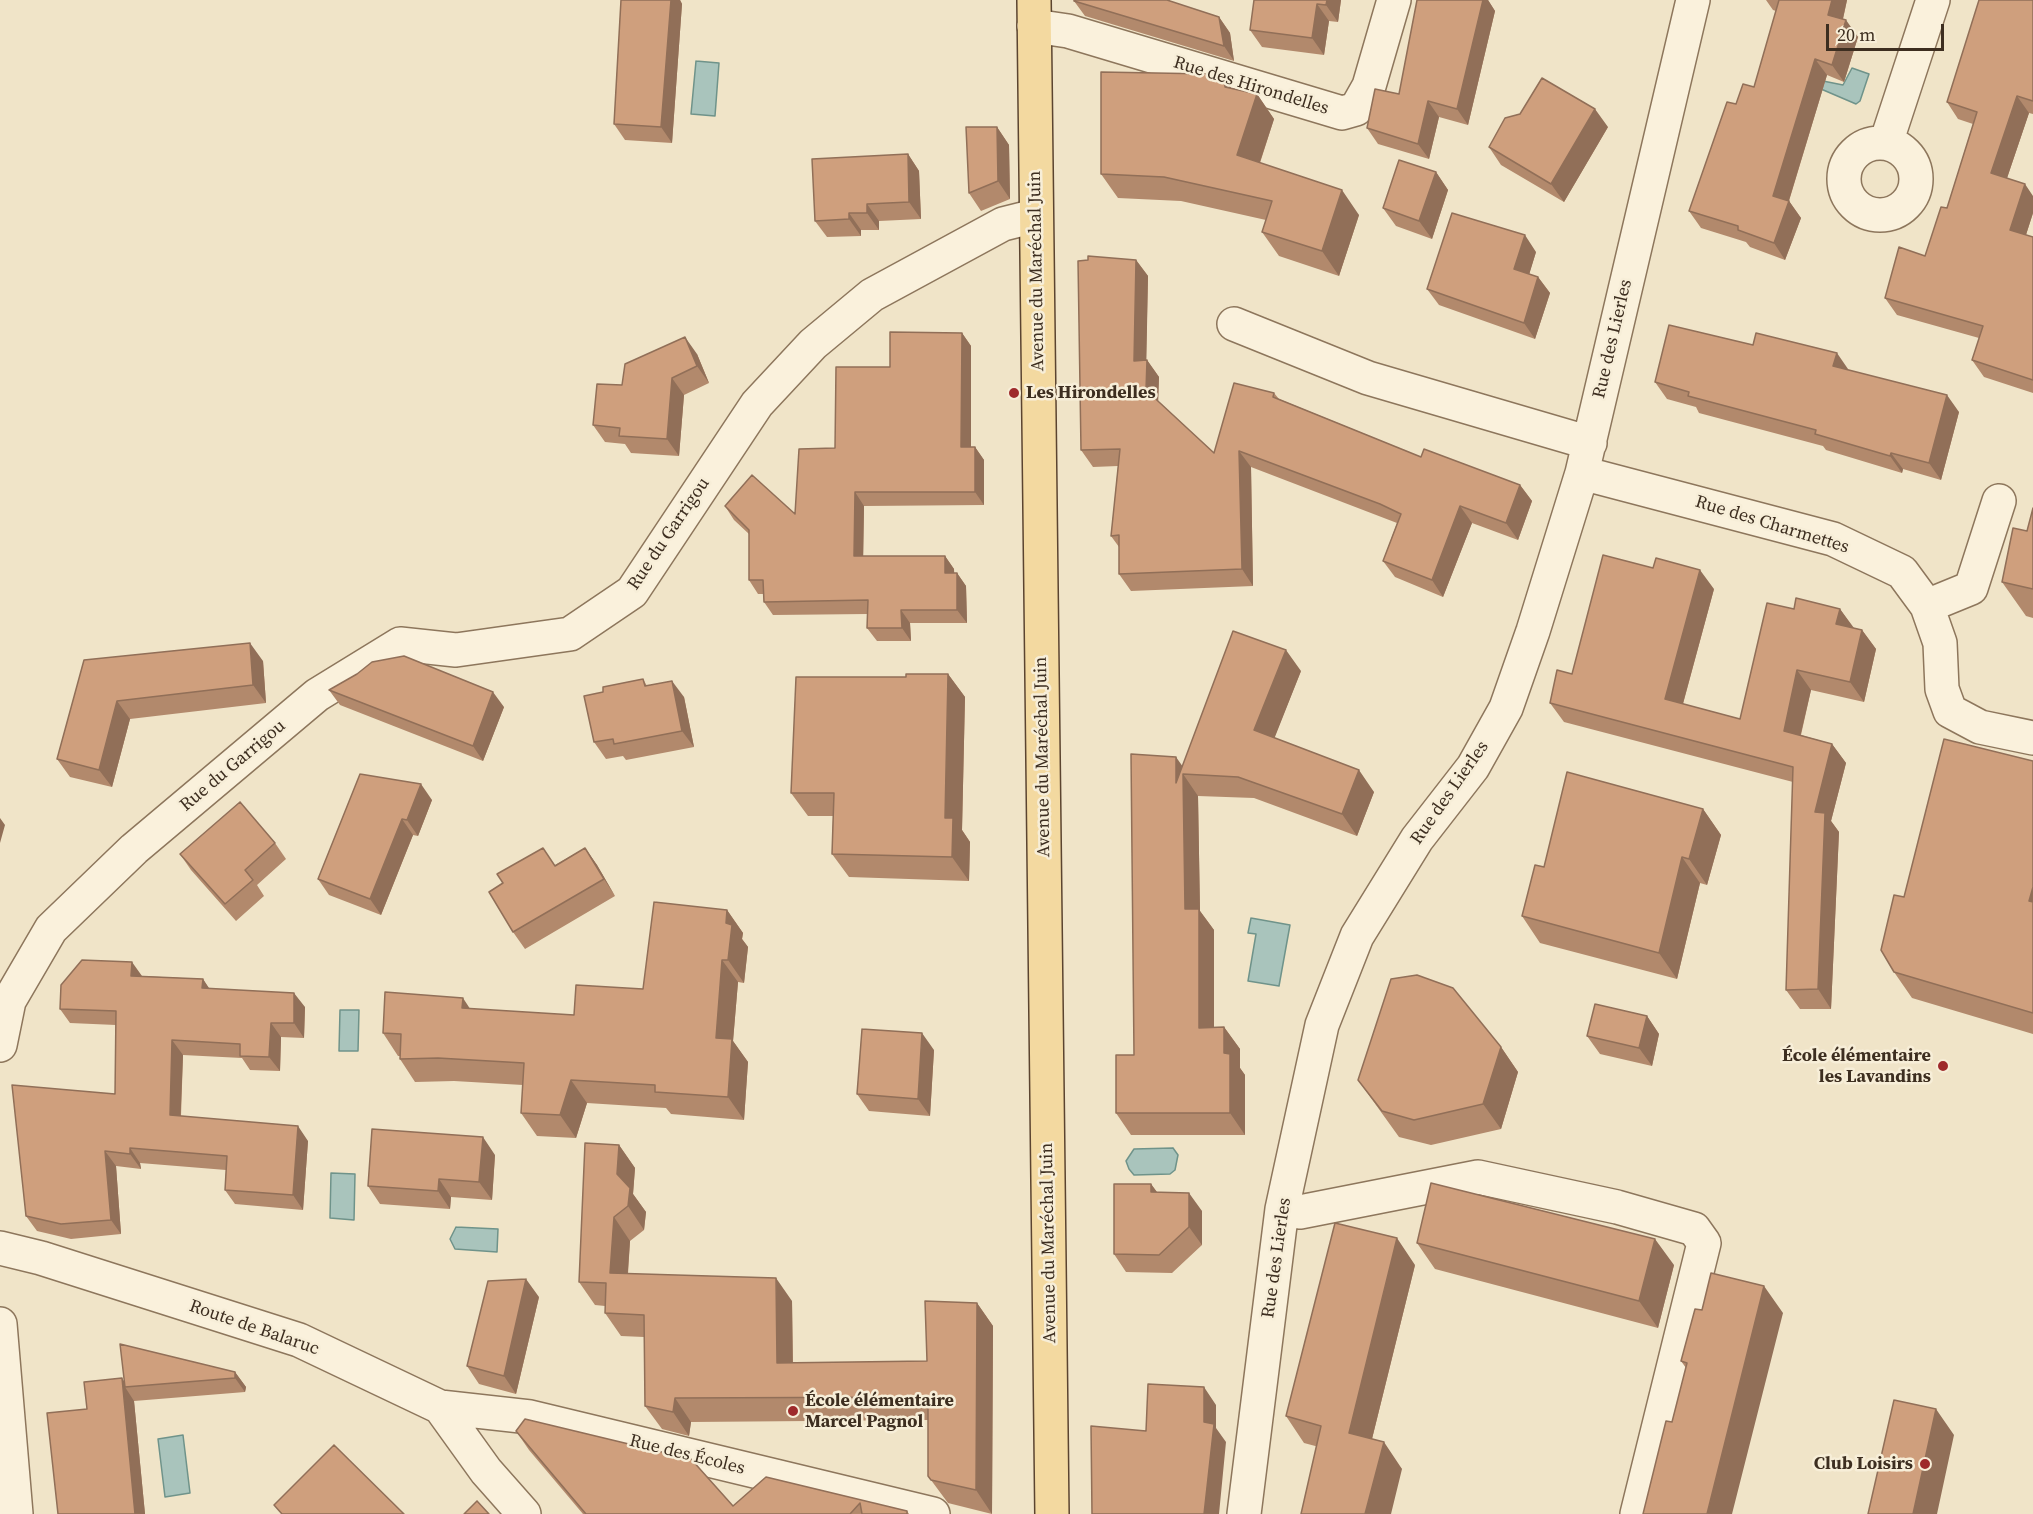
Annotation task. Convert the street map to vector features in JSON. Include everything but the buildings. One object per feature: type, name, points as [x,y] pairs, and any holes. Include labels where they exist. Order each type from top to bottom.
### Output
[{"type":"main road","name":"Avenue du Maréchal Juin","points":[[1034,13],[1052,1514]]},
{"type":"street","name":"Rue des Hirondelles","points":[[1034,13],[1068,31],[1342,113],[1356,109],[1369,86],[1394,0]]},
{"type":"street","name":"Rue des Lierles","points":[[1244,1514],[1282,1209],[1322,1025],[1334,989],[1357,936],[1417,839],[1473,766],[1506,708],[1533,631],[1586,458],[1693,0]]},
{"type":"street","points":[[1886,143],[1933,0]]},
{"type":"street","name":"Rue du Garrigou","points":[[0,1045],[9,1001],[51,929],[134,849],[317,695],[400,644],[456,650],[570,634],[632,592],[757,404],[813,344],[872,295],[1003,224],[1035,216]]},
{"type":"street","name":"Rue des Charmettes","points":[[1234,324],[1368,378],[1586,458],[1833,539],[1902,572],[1927,606],[1940,643],[1942,689],[1950,711],[1980,727],[2033,738]]},
{"type":"street","points":[[1927,606],[1971,588],[2000,501]]},
{"type":"street","points":[[1282,1209],[1300,1212],[1478,1177],[1617,1207],[1694,1229],[1704,1243],[1637,1514]]},
{"type":"street","name":"Route de Balaruc","points":[[0,1248],[41,1258],[299,1340],[440,1407],[486,1471],[524,1514]]},
{"type":"street","points":[[0,1323],[16,1514]]},
{"type":"street","name":"Rue des Écoles","points":[[440,1407],[530,1417],[933,1514]]},
{"type":"water","points":[[696,61],[719,63],[715,116],[691,114]]},
{"type":"water","points":[[1852,68],[1869,74],[1860,101],[1856,104],[1821,89],[1823,81],[1843,85]]},
{"type":"water","points":[[1251,918],[1290,925],[1279,986],[1248,981],[1256,934],[1248,933]]},
{"type":"water","points":[[340,1010],[359,1010],[358,1051],[339,1051]]},
{"type":"water","points":[[1173,1148],[1178,1155],[1175,1170],[1170,1174],[1134,1175],[1126,1161],[1134,1149]]},
{"type":"water","points":[[331,1173],[355,1174],[354,1220],[330,1218]]},
{"type":"water","points":[[456,1227],[498,1229],[497,1252],[455,1249],[450,1239]]},
{"type":"water","points":[[183,1435],[190,1493],[165,1497],[158,1439]]},
{"type":"place","name":"Les Hirondelles","points":[[1014,393]]},
{"type":"place","name":"École élémentaire les Lavandins","points":[[1943,1066]]},
{"type":"place","name":"École élémentaire Marcel Pagnol","points":[[793,1411]]},
{"type":"place","name":"Club Loisirs","points":[[1925,1464]]}]
